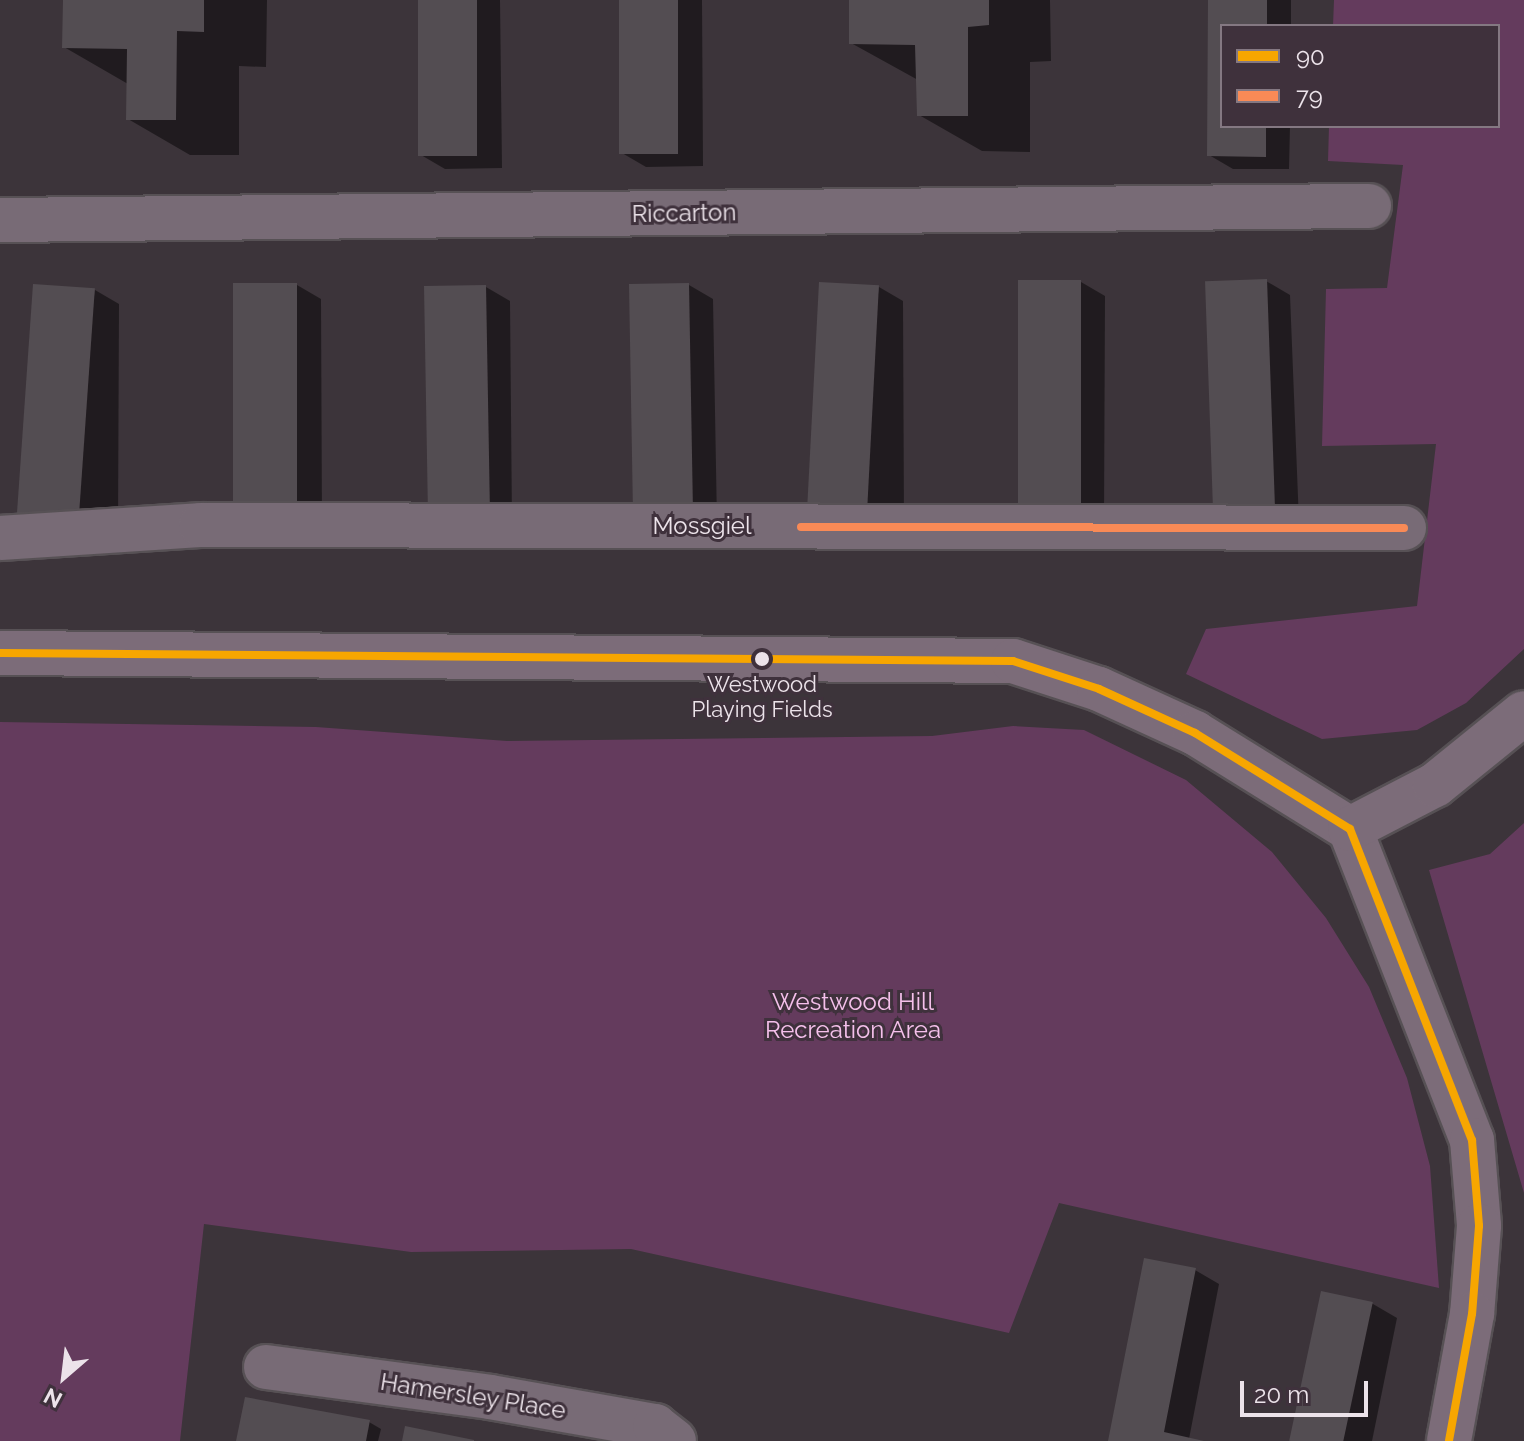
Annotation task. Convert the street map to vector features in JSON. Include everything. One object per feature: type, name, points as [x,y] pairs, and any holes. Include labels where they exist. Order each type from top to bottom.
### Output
[{"type":"street","name":"Riccarton","points":[[0,220],[1369,206]]},
{"type":"street","name":"Mossgiel","points":[[0,538],[201,525],[1404,528]]},
{"type":"street","points":[[0,653],[1013,661],[1099,689],[1195,733],[1350,829],[1472,1140],[1479,1226],[1472,1314],[1449,1441]]},
{"type":"street","points":[[1350,829],[1435,785],[1524,713]]},
{"type":"street","name":"Hamersley Place","points":[[266,1367],[490,1397],[655,1426],[674,1441]]},
{"type":"green space","points":[[1334,0],[1524,0],[1524,649],[1466,703],[1417,730],[1322,739],[1186,674],[1206,629],[1417,606],[1436,444],[1322,446],[1326,289],[1387,288],[1403,165],[1328,161],[1329,128],[1500,128],[1500,24],[1333,24]]},
{"type":"green space","name":"Westwood Hill Recreation Area","points":[[0,722],[316,727],[507,741],[932,736],[1013,726],[1084,730],[1186,780],[1272,852],[1326,918],[1369,987],[1407,1078],[1430,1166],[1439,1288],[1059,1203],[1009,1333],[631,1249],[411,1252],[204,1224],[180,1441],[0,1441]]},
{"type":"green space","points":[[1524,823],[1524,1193],[1429,870],[1490,854]]},
{"type":"building","points":[[63,0],[204,0],[204,32],[177,31],[176,120],[126,120],[127,49],[62,48]]},
{"type":"building","points":[[418,0],[477,0],[477,156],[418,156]]},
{"type":"building","points":[[619,0],[678,0],[678,154],[619,154]]},
{"type":"building","points":[[849,0],[989,0],[989,25],[968,27],[968,116],[917,116],[915,45],[849,44]]},
{"type":"building","points":[[1208,0],[1267,0],[1267,24],[1220,24],[1220,128],[1266,128],[1266,157],[1207,156]]},
{"type":"building","points":[[1267,279],[1275,509],[1213,511],[1205,281]]},
{"type":"building","points":[[1018,280],[1081,280],[1081,510],[1018,510]]},
{"type":"building","points":[[819,282],[879,285],[867,513],[807,510]]},
{"type":"building","points":[[233,283],[297,283],[297,514],[233,514]]},
{"type":"building","points":[[689,283],[693,510],[633,511],[629,284]]},
{"type":"building","points":[[33,284],[95,288],[79,519],[17,514]]},
{"type":"building","points":[[486,285],[490,510],[428,511],[424,286]]},
{"type":"building","points":[[1144,1258],[1196,1268],[1164,1432],[1204,1441],[1108,1441]]},
{"type":"building","points":[[1321,1291],[1373,1302],[1343,1441],[1289,1441]]},
{"type":"building","points":[[245,1397],[370,1420],[366,1441],[236,1441]]},
{"type":"building","points":[[405,1426],[474,1440],[474,1441],[402,1441]]},
{"type":"transit line","name":"79","points":[[801,527],[1404,528]]},
{"type":"transit line","name":"90","points":[[0,653],[1013,661],[1099,689],[1195,733],[1350,829],[1472,1140],[1479,1226],[1472,1314],[1449,1441]]},
{"type":"place","name":"Westwood Playing Fields","points":[[762,659]]}]
